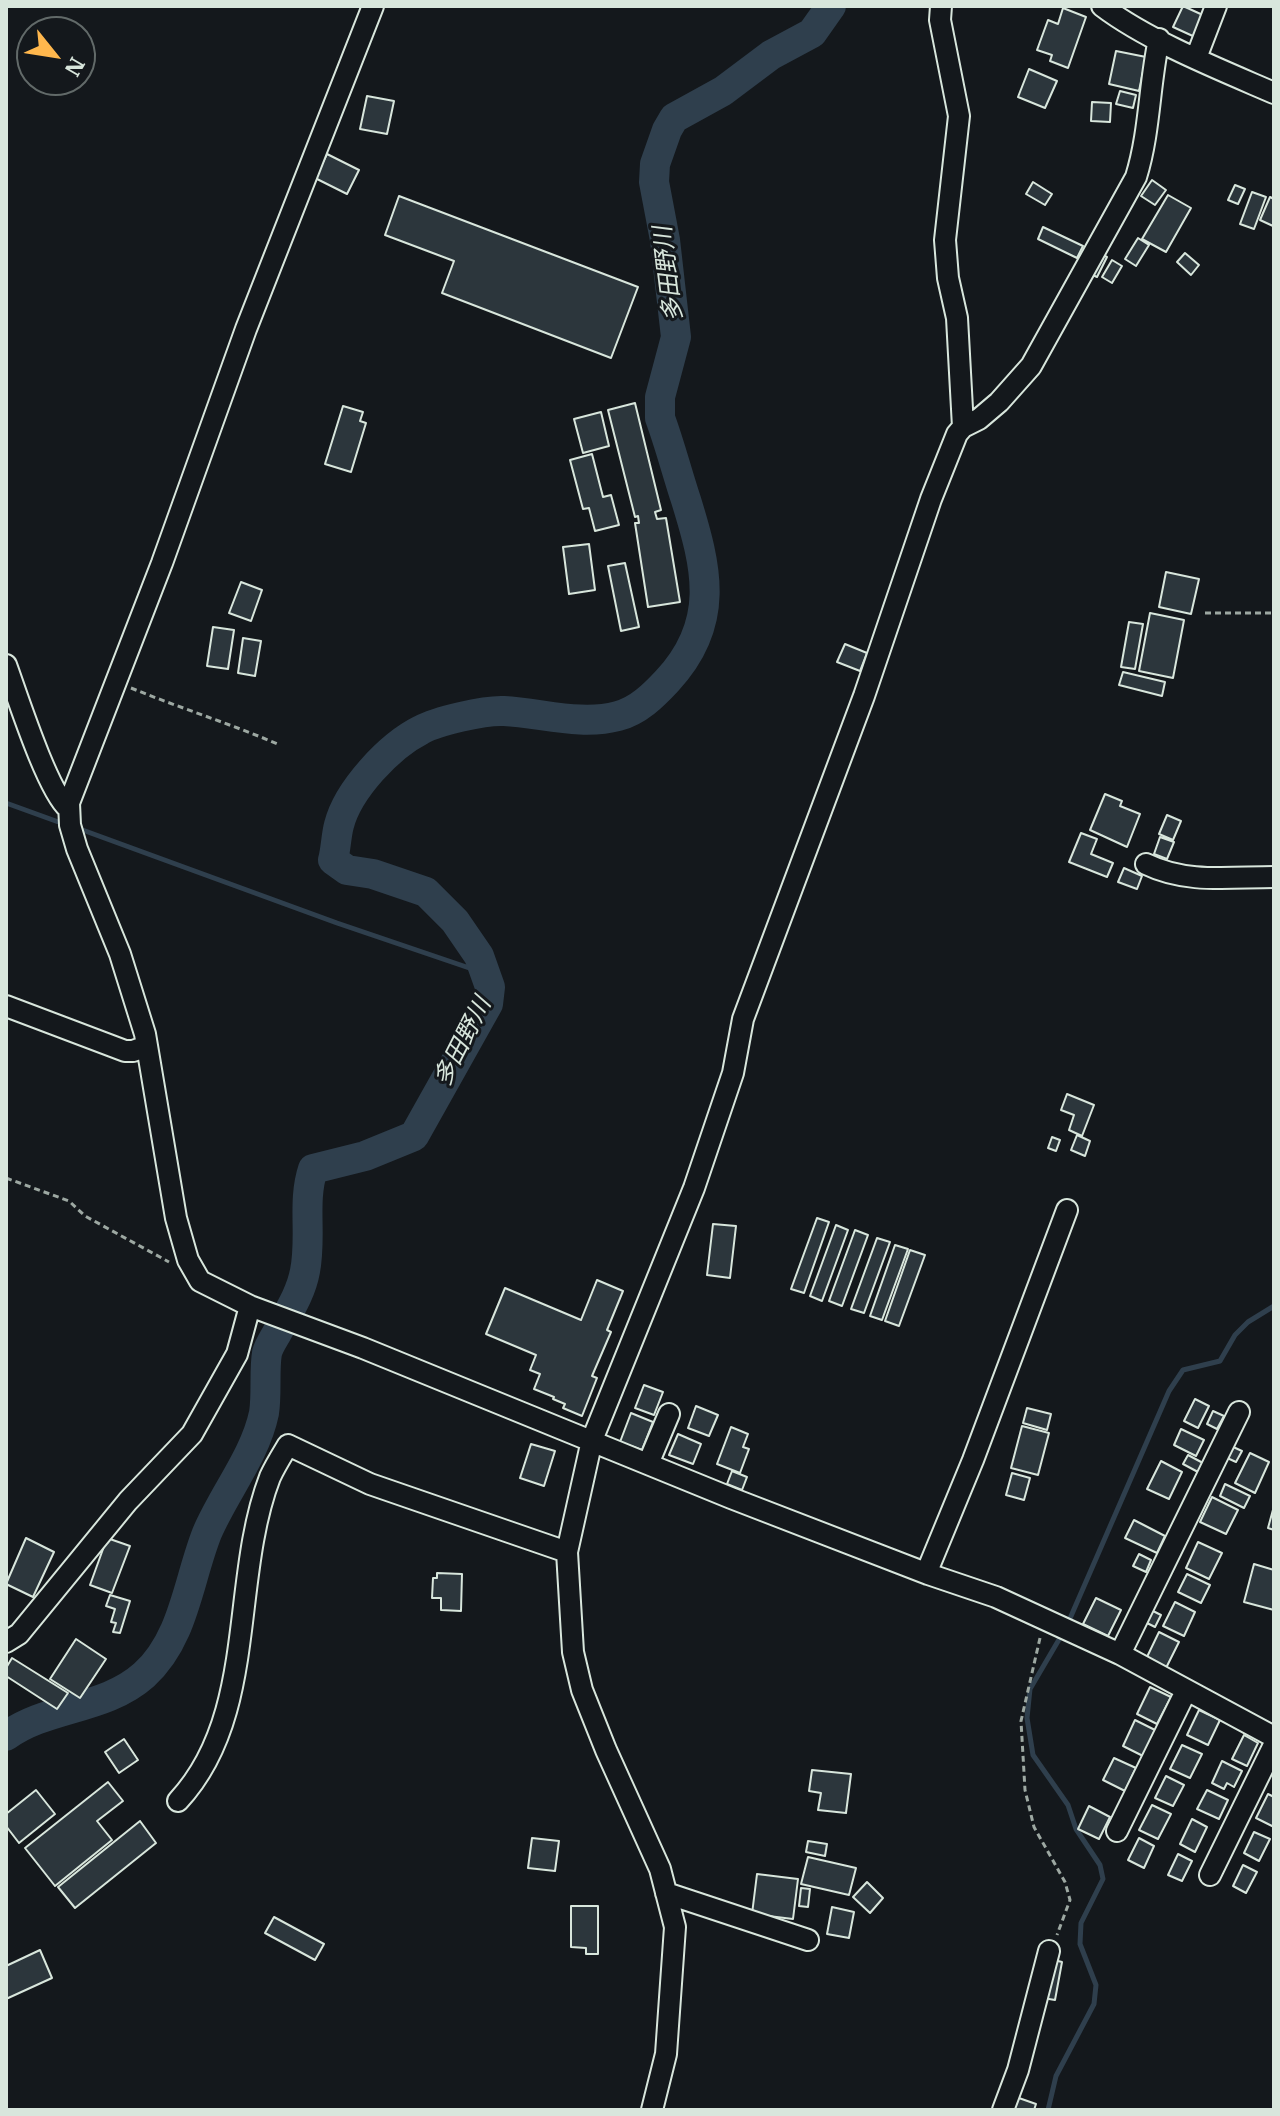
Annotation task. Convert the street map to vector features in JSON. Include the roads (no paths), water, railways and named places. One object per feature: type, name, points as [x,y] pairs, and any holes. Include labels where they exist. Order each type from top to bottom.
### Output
[{"type":"street","points":[[68,808],[251,315],[373,6]]},
{"type":"street","points":[[941,6],[940,20],[959,116],[945,240],[948,278],[957,318],[963,427]]},
{"type":"street","points":[[1102,6],[1196,58],[1274,93]]},
{"type":"street","points":[[1196,58],[1216,6]]},
{"type":"street","points":[[652,2110],[666,2054],[675,1927],[660,1869],[606,1750],[582,1690],[573,1652],[567,1552],[592,1440],[694,1188],[733,1073],[743,1019],[864,696],[931,499],[957,434],[999,402],[1031,366],[1136,177],[1144,150],[1151,77],[1159,39]]},
{"type":"street","points":[[6,665],[53,786],[68,808],[77,849],[120,954],[147,1046],[176,1218],[184,1248],[194,1272],[211,1288],[648,1464],[928,1574],[996,1597],[1120,1654],[1274,1737]]},
{"type":"street","points":[[1146,864],[1174,875],[1197,878],[1274,877]]},
{"type":"street","points":[[6,1006],[125,1051],[147,1046]]},
{"type":"street","points":[[928,1574],[1067,1210]]},
{"type":"street","points":[[6,1642],[19,1634],[45,1605],[128,1501],[192,1434],[237,1354],[250,1306]]},
{"type":"street","points":[[1120,1654],[1239,1412]]},
{"type":"street","points":[[648,1464],[669,1414]]},
{"type":"street","points":[[178,1801],[197,1780],[212,1754],[230,1697],[253,1538],[271,1475],[288,1445],[370,1484],[567,1552]]},
{"type":"street","points":[[1117,1831],[1186,1691]]},
{"type":"street","points":[[1210,1875],[1274,1745]]},
{"type":"street","points":[[666,1893],[808,1940]]},
{"type":"street","points":[[1003,2110],[1018,2070],[1049,1951]]},
{"type":"waterway","name":"多田野川","points":[[6,1736],[39,1719],[112,1695],[144,1675],[157,1661],[177,1627],[207,1533],[260,1429],[265,1406],[267,1353],[298,1294],[305,1271],[308,1194],[313,1169],[365,1156],[414,1136],[488,1004],[490,987],[479,956],[455,921],[426,892],[373,874],[347,870],[333,860],[339,825],[351,798],[383,758],[409,737],[438,723],[496,711],[590,720],[625,714],[645,702],[667,681],[696,638],[705,594],[703,572],[693,525],[660,418],[660,397],[676,337],[665,240],[654,182],[655,164],[674,118],[723,91],[771,55],[812,33],[831,6]]},
{"type":"waterway","points":[[6,803],[64,824]]},
{"type":"waterway","points":[[77,828],[487,974]]},
{"type":"waterway","points":[[1068,1623],[1169,1391],[1183,1370],[1220,1361],[1235,1335],[1248,1322],[1274,1306]]},
{"type":"waterway","points":[[1048,2110],[1056,2076],[1094,2004],[1096,1985],[1080,1944],[1081,1923],[1103,1879],[1100,1865],[1076,1829],[1068,1805],[1033,1755],[1027,1718],[1030,1689],[1064,1631]]}]
